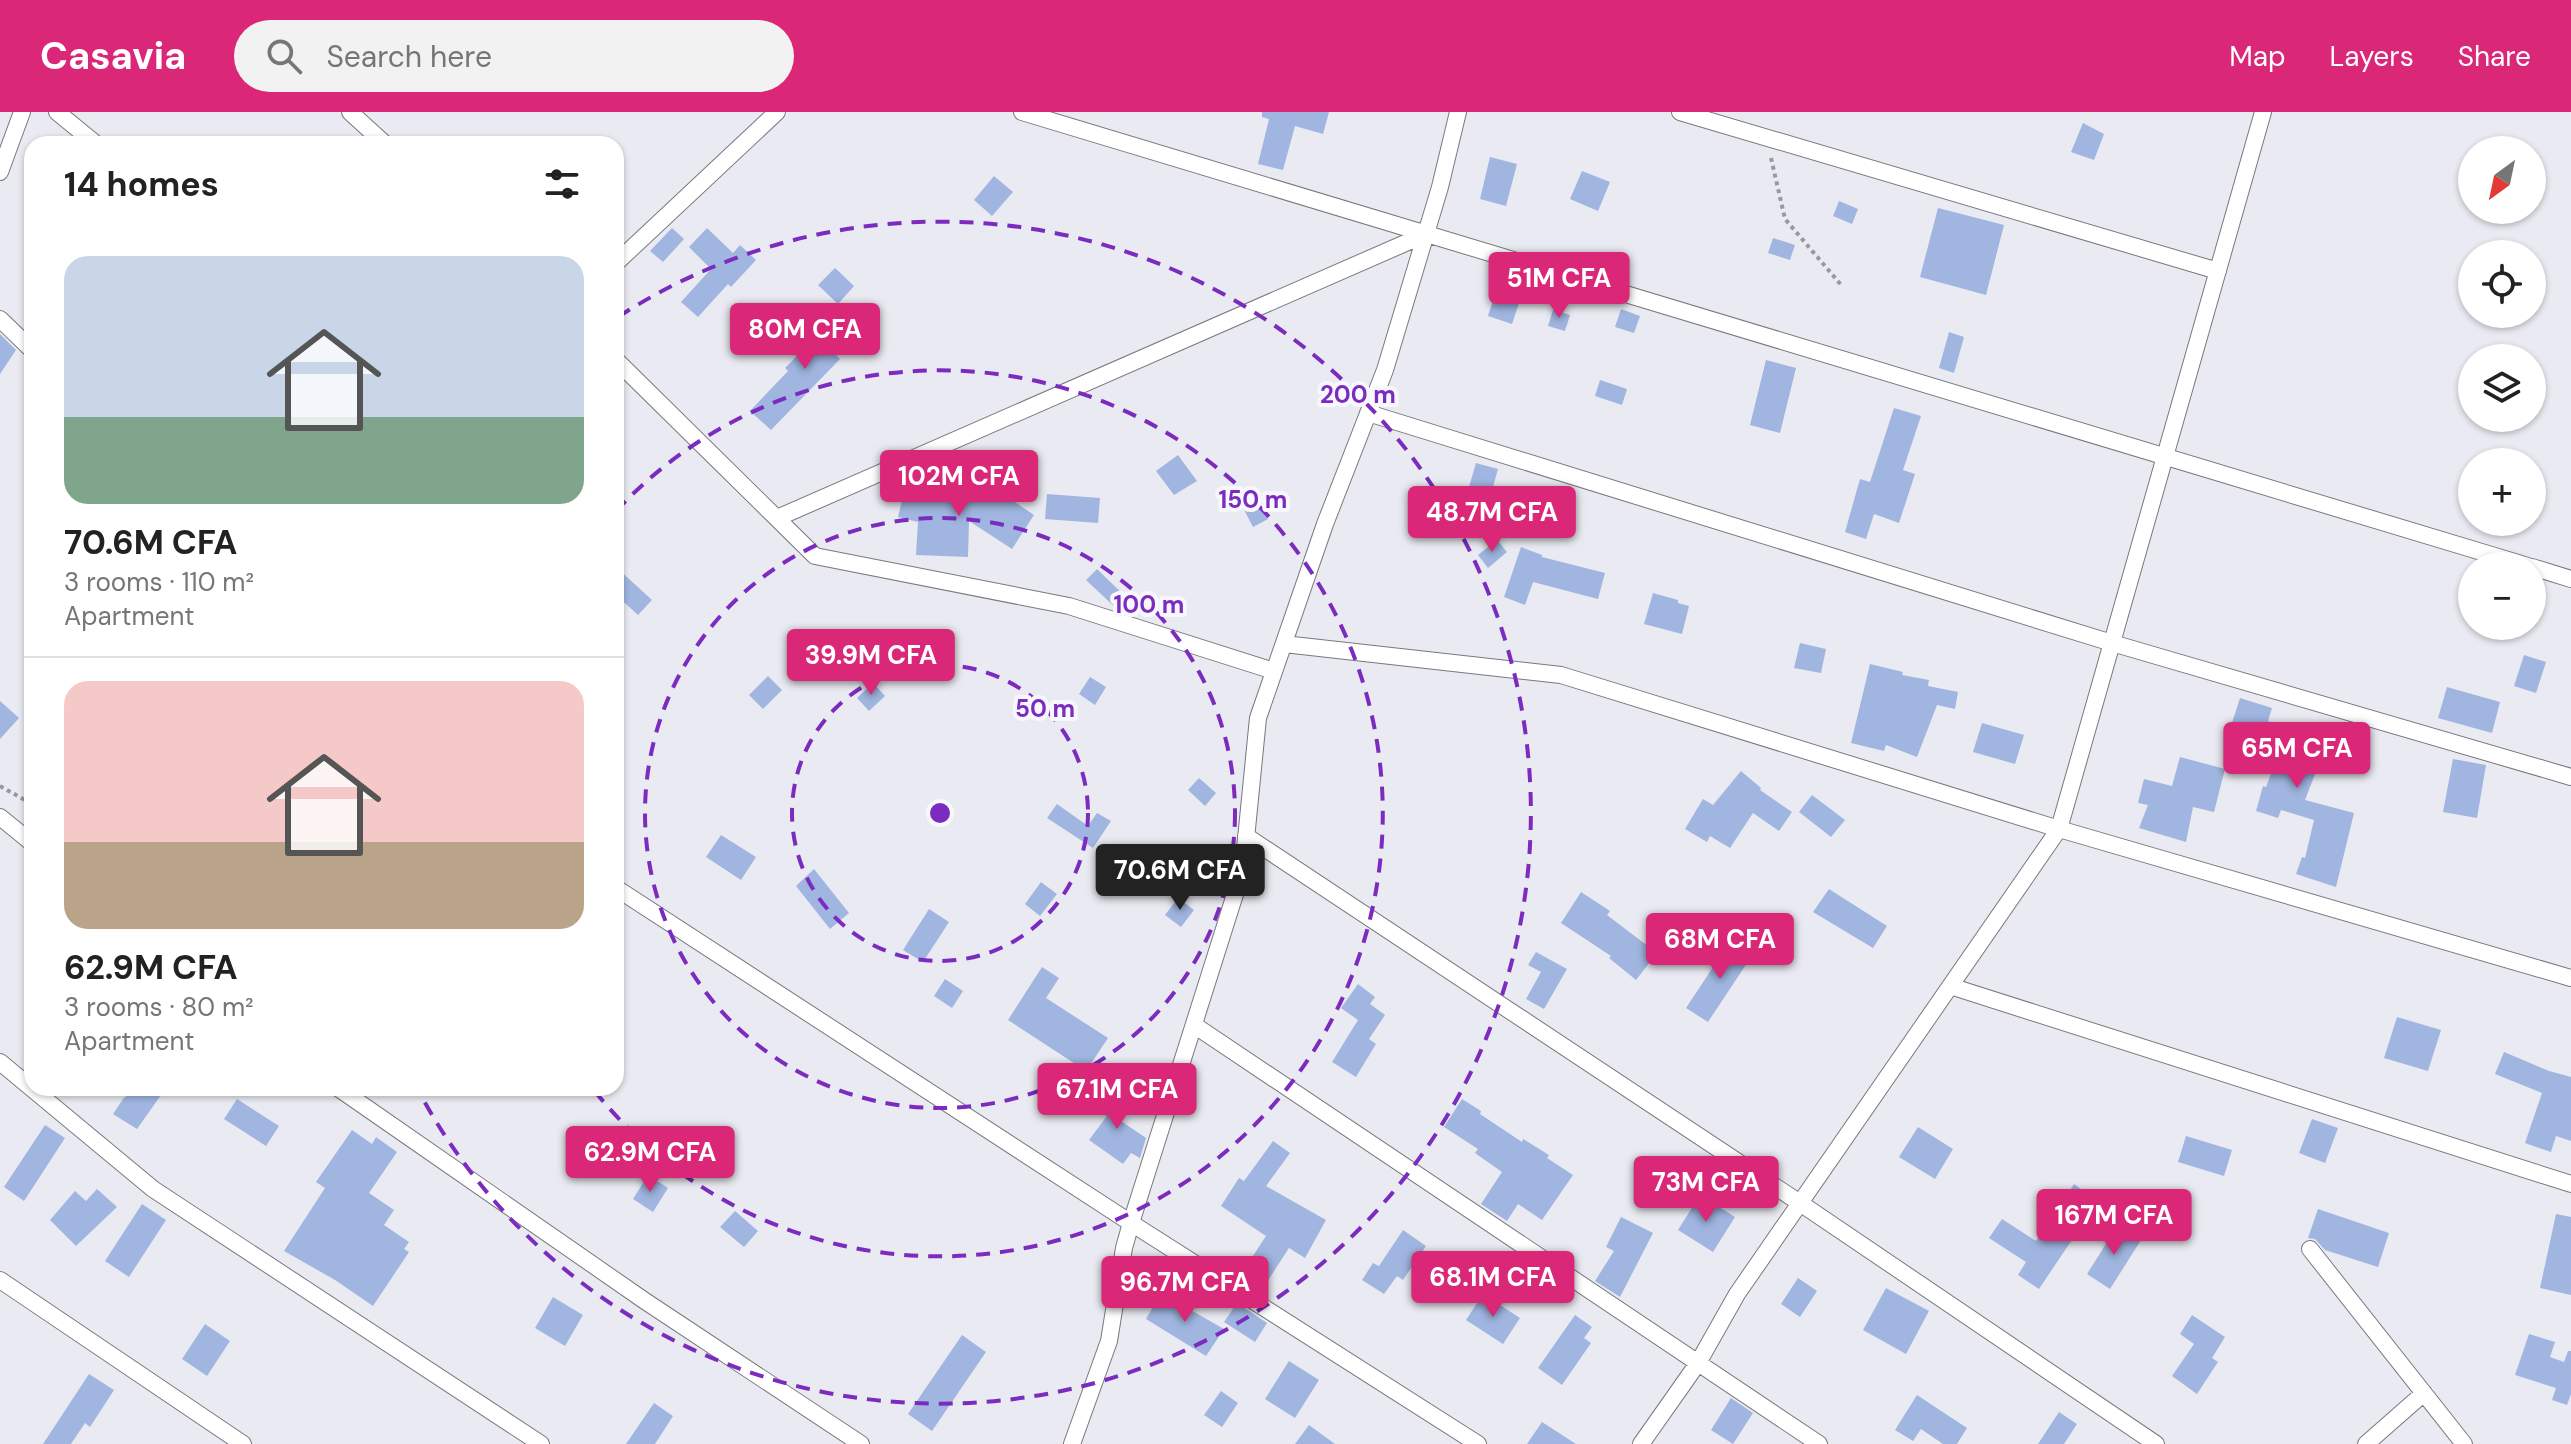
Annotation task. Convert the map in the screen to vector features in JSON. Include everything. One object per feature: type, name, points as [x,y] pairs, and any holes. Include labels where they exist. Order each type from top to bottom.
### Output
[{"type":"street","points":[[0,172],[22,112]]},
{"type":"street","points":[[57,112],[86,136]]},
{"type":"street","points":[[350,112],[376,136]]},
{"type":"street","points":[[624,255],[777,112]]},
{"type":"street","points":[[1022,112],[2480,552]]},
{"type":"street","points":[[1072,1444],[1109,1341],[1131,1223],[1243,869],[1258,718],[1325,524],[1385,370],[1426,234],[1458,112]]},
{"type":"street","points":[[1680,112],[2218,271]]},
{"type":"street","points":[[1641,1444],[1698,1363],[1737,1294],[2059,829],[2263,112]]},
{"type":"street","points":[[777,518],[1426,234]]},
{"type":"street","points":[[0,319],[24,342]]},
{"type":"street","points":[[624,368],[815,556],[1069,606],[1274,671]]},
{"type":"street","points":[[1368,413],[2112,643],[2571,777]]},
{"type":"street","points":[[2546,572],[2571,579]]},
{"type":"street","points":[[1284,644],[1561,675],[2059,829],[2571,978]]},
{"type":"street","points":[[0,817],[24,836]]},
{"type":"street","points":[[1246,836],[1800,1203],[2156,1444]]},
{"type":"street","points":[[624,893],[1478,1444]]},
{"type":"street","points":[[1950,986],[2571,1184]]},
{"type":"street","points":[[1194,1025],[1819,1444]]},
{"type":"street","points":[[0,1062],[24,1082]]},
{"type":"street","points":[[41,1096],[153,1189],[541,1444]]},
{"type":"street","points":[[350,1096],[645,1301],[861,1444]]},
{"type":"street","points":[[2310,1249],[2464,1444]]},
{"type":"street","points":[[0,1280],[243,1444]]},
{"type":"street","points":[[2366,1444],[2424,1393]]},
{"type":"path","points":[[1768,138],[1785,219],[1842,286]]},
{"type":"path","points":[[0,786],[24,800]]},
{"type":"building","points":[[1262,112],[1329,112],[1323,134],[1295,126],[1283,170],[1258,164],[1269,119],[1262,117]]},
{"type":"building","points":[[2083,123],[2104,134],[2094,160],[2071,152]]},
{"type":"building","points":[[1490,157],[1517,164],[1506,206],[1480,199]]},
{"type":"building","points":[[1582,171],[1610,182],[1598,211],[1570,199]]},
{"type":"building","points":[[994,176],[1013,192],[992,216],[974,200]]},
{"type":"building","points":[[1839,201],[1858,209],[1852,224],[1833,216]]},
{"type":"building","points":[[1938,208],[2004,225],[1986,295],[1920,277]]},
{"type":"building","points":[[672,228],[684,239],[663,262],[650,251]]},
{"type":"building","points":[[707,228],[733,253],[740,245],[756,260],[731,287],[728,284],[698,317],[681,302],[711,269],[689,247]]},
{"type":"building","points":[[1773,238],[1795,245],[1790,260],[1768,253]]},
{"type":"building","points":[[835,268],[854,286],[838,304],[818,285]]},
{"type":"building","points":[[1497,287],[1522,294],[1512,324],[1488,316]]},
{"type":"building","points":[[1621,309],[1640,316],[1634,333],[1615,327]]},
{"type":"building","points":[[1553,310],[1570,315],[1565,331],[1548,326]]},
{"type":"building","points":[[835,311],[858,331],[836,355],[840,359],[771,430],[750,411],[788,371],[785,368],[818,335],[815,333]]},
{"type":"building","points":[[1949,332],[1964,337],[1954,373],[1939,368]]},
{"type":"building","points":[[0,334],[16,350],[0,374]]},
{"type":"building","points":[[1766,360],[1796,368],[1780,433],[1750,425]]},
{"type":"building","points":[[1600,380],[1627,389],[1622,405],[1595,396]]},
{"type":"building","points":[[1894,408],[1921,416],[1903,470],[1915,474],[1899,523],[1874,514],[1866,539],[1845,532],[1860,479],[1870,482]]},
{"type":"building","points":[[1178,455],[1197,481],[1174,495],[1156,471]]},
{"type":"building","points":[[1476,463],[1498,469],[1479,537],[1456,531]]},
{"type":"building","points":[[907,479],[962,492],[967,482],[999,501],[1003,494],[1034,515],[1012,549],[969,521],[968,557],[916,555],[918,522],[898,517]]},
{"type":"building","points":[[1252,490],[1268,519],[1253,527],[1238,498]]},
{"type":"building","points":[[1047,494],[1100,498],[1098,523],[1045,519]]},
{"type":"building","points":[[1497,540],[1507,552],[1488,568],[1478,555]]},
{"type":"building","points":[[1521,547],[1542,557],[1605,573],[1598,599],[1533,582],[1525,605],[1504,597]]},
{"type":"building","points":[[1097,569],[1133,604],[1125,612],[1118,610],[1086,580]]},
{"type":"building","points":[[624,574],[652,600],[638,615],[624,602]]},
{"type":"building","points":[[1653,593],[1689,606],[1682,634],[1644,624]]},
{"type":"building","points":[[1800,643],[1826,649],[1821,673],[1794,668]]},
{"type":"building","points":[[2524,655],[2546,662],[2536,693],[2514,686]]},
{"type":"building","points":[[1870,664],[1929,680],[1928,686],[1958,692],[1955,709],[1937,705],[1917,757],[1886,745],[1884,751],[1851,743]]},
{"type":"building","points":[[768,676],[782,690],[763,709],[749,695]]},
{"type":"building","points":[[1090,677],[1106,687],[1095,705],[1079,694]]},
{"type":"building","points":[[873,683],[885,696],[869,711],[857,698]]},
{"type":"building","points":[[2447,687],[2500,702],[2492,733],[2438,718]]},
{"type":"building","points":[[2240,698],[2272,708],[2268,721],[2327,743],[2305,800],[2354,813],[2336,887],[2296,874],[2302,857],[2305,858],[2314,820],[2281,810],[2278,818],[2256,811],[2263,786],[2266,787],[2281,748],[2229,732]]},
{"type":"building","points":[[0,701],[19,718],[0,739]]},
{"type":"building","points":[[1982,723],[2024,735],[2015,764],[1973,752]]},
{"type":"building","points":[[2180,757],[2225,769],[2214,812],[2193,807],[2186,842],[2139,828],[2148,805],[2138,803],[2144,779],[2172,786]]},
{"type":"building","points":[[2453,759],[2486,765],[2477,818],[2443,812]]},
{"type":"building","points":[[1741,771],[1760,790],[1792,812],[1779,831],[1753,813],[1730,848],[1710,836],[1707,842],[1685,829],[1703,799],[1713,805]]},
{"type":"building","points":[[1199,778],[1216,793],[1205,806],[1188,790]]},
{"type":"building","points":[[1812,795],[1845,820],[1831,837],[1799,812]]},
{"type":"building","points":[[1057,804],[1088,826],[1097,813],[1111,821],[1093,848],[1047,818]]},
{"type":"building","points":[[721,835],[756,857],[741,880],[706,857]]},
{"type":"building","points":[[1147,854],[1168,867],[1152,893],[1130,880]]},
{"type":"building","points":[[814,869],[849,913],[830,929],[796,886]]},
{"type":"building","points":[[1041,882],[1057,894],[1040,916],[1025,904]]},
{"type":"building","points":[[1829,889],[1887,926],[1873,948],[1813,912]]},
{"type":"building","points":[[1581,892],[1610,911],[1607,915],[1657,953],[1636,980],[1609,958],[1611,956],[1561,923]]},
{"type":"building","points":[[1178,898],[1194,910],[1181,927],[1165,915]]},
{"type":"building","points":[[929,909],[949,922],[923,962],[903,950]]},
{"type":"building","points":[[1731,940],[1753,954],[1708,1022],[1686,1008]]},
{"type":"building","points":[[1536,952],[1567,969],[1544,1009],[1526,999],[1541,972],[1528,965]]},
{"type":"building","points":[[1042,967],[1059,978],[1046,998],[1108,1038],[1086,1071],[1008,1020]]},
{"type":"building","points":[[945,979],[963,991],[952,1008],[934,996]]},
{"type":"building","points":[[1358,984],[1375,997],[1370,1004],[1385,1015],[1369,1039],[1376,1044],[1356,1077],[1332,1062],[1358,1020],[1341,1008]]},
{"type":"building","points":[[2397,1017],[2441,1030],[2428,1071],[2384,1058]]},
{"type":"building","points":[[2504,1052],[2571,1077],[2571,1141],[2556,1136],[2551,1152],[2525,1143],[2542,1093],[2495,1074]]},
{"type":"building","points":[[1107,1090],[1128,1104],[1118,1119],[1146,1138],[1140,1158],[1131,1153],[1123,1164],[1089,1140],[1107,1116],[1095,1109]]},
{"type":"building","points":[[127,1096],[160,1096],[137,1129],[113,1114]]},
{"type":"building","points":[[237,1099],[279,1126],[266,1146],[224,1119]]},
{"type":"building","points":[[1462,1099],[1522,1142],[1523,1139],[1549,1155],[1547,1158],[1573,1175],[1542,1220],[1518,1204],[1507,1221],[1481,1204],[1502,1172],[1475,1153],[1478,1149],[1444,1127]]},
{"type":"building","points":[[2312,1119],[2338,1128],[2325,1163],[2299,1153]]},
{"type":"building","points":[[45,1125],[65,1138],[24,1201],[4,1187]]},
{"type":"building","points":[[1918,1127],[1953,1149],[1935,1179],[1899,1157]]},
{"type":"building","points":[[352,1130],[372,1144],[376,1137],[397,1152],[369,1193],[394,1210],[384,1225],[409,1242],[404,1249],[409,1252],[373,1306],[284,1251],[325,1188],[316,1182]]},
{"type":"building","points":[[2186,1136],[2232,1150],[2224,1176],[2178,1162]]},
{"type":"building","points":[[1273,1141],[1290,1153],[1266,1186],[1326,1220],[1305,1258],[1289,1248],[1265,1285],[1243,1271],[1266,1236],[1221,1206],[1239,1178],[1244,1181]]},
{"type":"building","points":[[1697,1159],[1716,1172],[1708,1184],[1688,1172]]},
{"type":"building","points":[[648,1175],[668,1188],[653,1212],[633,1199]]},
{"type":"building","points":[[2074,1184],[2098,1201],[2039,1289],[2018,1275],[2026,1262],[1989,1238],[2002,1219],[2036,1241]]},
{"type":"building","points":[[97,1189],[117,1207],[76,1246],[50,1220],[75,1191],[86,1201]]},
{"type":"building","points":[[1700,1195],[1735,1217],[1713,1252],[1678,1230]]},
{"type":"building","points":[[142,1204],[166,1220],[129,1277],[105,1261]]},
{"type":"building","points":[[2318,1209],[2389,1233],[2378,1267],[2325,1250],[2315,1239],[2308,1238]]},
{"type":"building","points":[[735,1211],[758,1231],[744,1247],[720,1227]]},
{"type":"building","points":[[2556,1214],[2571,1217],[2571,1295],[2540,1288]]},
{"type":"building","points":[[1621,1217],[1653,1233],[1620,1297],[1595,1281],[1614,1251],[1606,1247]]},
{"type":"building","points":[[2118,1225],[2141,1240],[2110,1289],[2087,1274]]},
{"type":"building","points":[[1403,1230],[1426,1246],[1403,1280],[1397,1276],[1384,1294],[1362,1280],[1373,1263],[1379,1266]]},
{"type":"building","points":[[1798,1278],[1817,1291],[1800,1317],[1781,1304]]},
{"type":"building","points":[[1886,1288],[1929,1311],[1906,1354],[1863,1330]]},
{"type":"building","points":[[1161,1293],[1224,1329],[1206,1356],[1146,1319]]},
{"type":"building","points":[[1483,1294],[1520,1318],[1503,1344],[1466,1320]]},
{"type":"building","points":[[553,1297],[583,1315],[565,1346],[535,1328]]},
{"type":"building","points":[[1237,1303],[1267,1323],[1255,1342],[1224,1322]]},
{"type":"building","points":[[1575,1315],[1592,1327],[1584,1338],[1591,1343],[1562,1385],[1538,1368]]},
{"type":"building","points":[[2192,1315],[2225,1337],[2212,1358],[2218,1362],[2197,1394],[2172,1376],[2194,1344],[2180,1334]]},
{"type":"building","points":[[205,1324],[230,1341],[207,1376],[182,1359]]},
{"type":"building","points":[[2529,1334],[2555,1342],[2550,1357],[2564,1362],[2568,1351],[2571,1351],[2571,1394],[2567,1405],[2552,1400],[2556,1388],[2515,1375]]},
{"type":"building","points":[[962,1335],[986,1352],[932,1431],[908,1414]]},
{"type":"building","points":[[1289,1361],[1319,1380],[1295,1418],[1265,1399]]},
{"type":"building","points":[[89,1374],[114,1390],[90,1427],[85,1423],[71,1444],[43,1444]]},
{"type":"building","points":[[1221,1391],[1238,1403],[1222,1427],[1204,1415]]},
{"type":"building","points":[[1917,1395],[1967,1428],[1957,1444],[1943,1444],[1921,1429],[1913,1441],[1895,1430]]},
{"type":"building","points":[[1731,1398],[1753,1413],[1733,1444],[1711,1430]]},
{"type":"building","points":[[654,1403],[673,1416],[655,1444],[626,1444]]},
{"type":"building","points":[[2059,1412],[2077,1424],[2064,1444],[2038,1444]]},
{"type":"building","points":[[1542,1422],[1576,1444],[1527,1444]]},
{"type":"building","points":[[1309,1425],[1335,1444],[1295,1444]]}]
